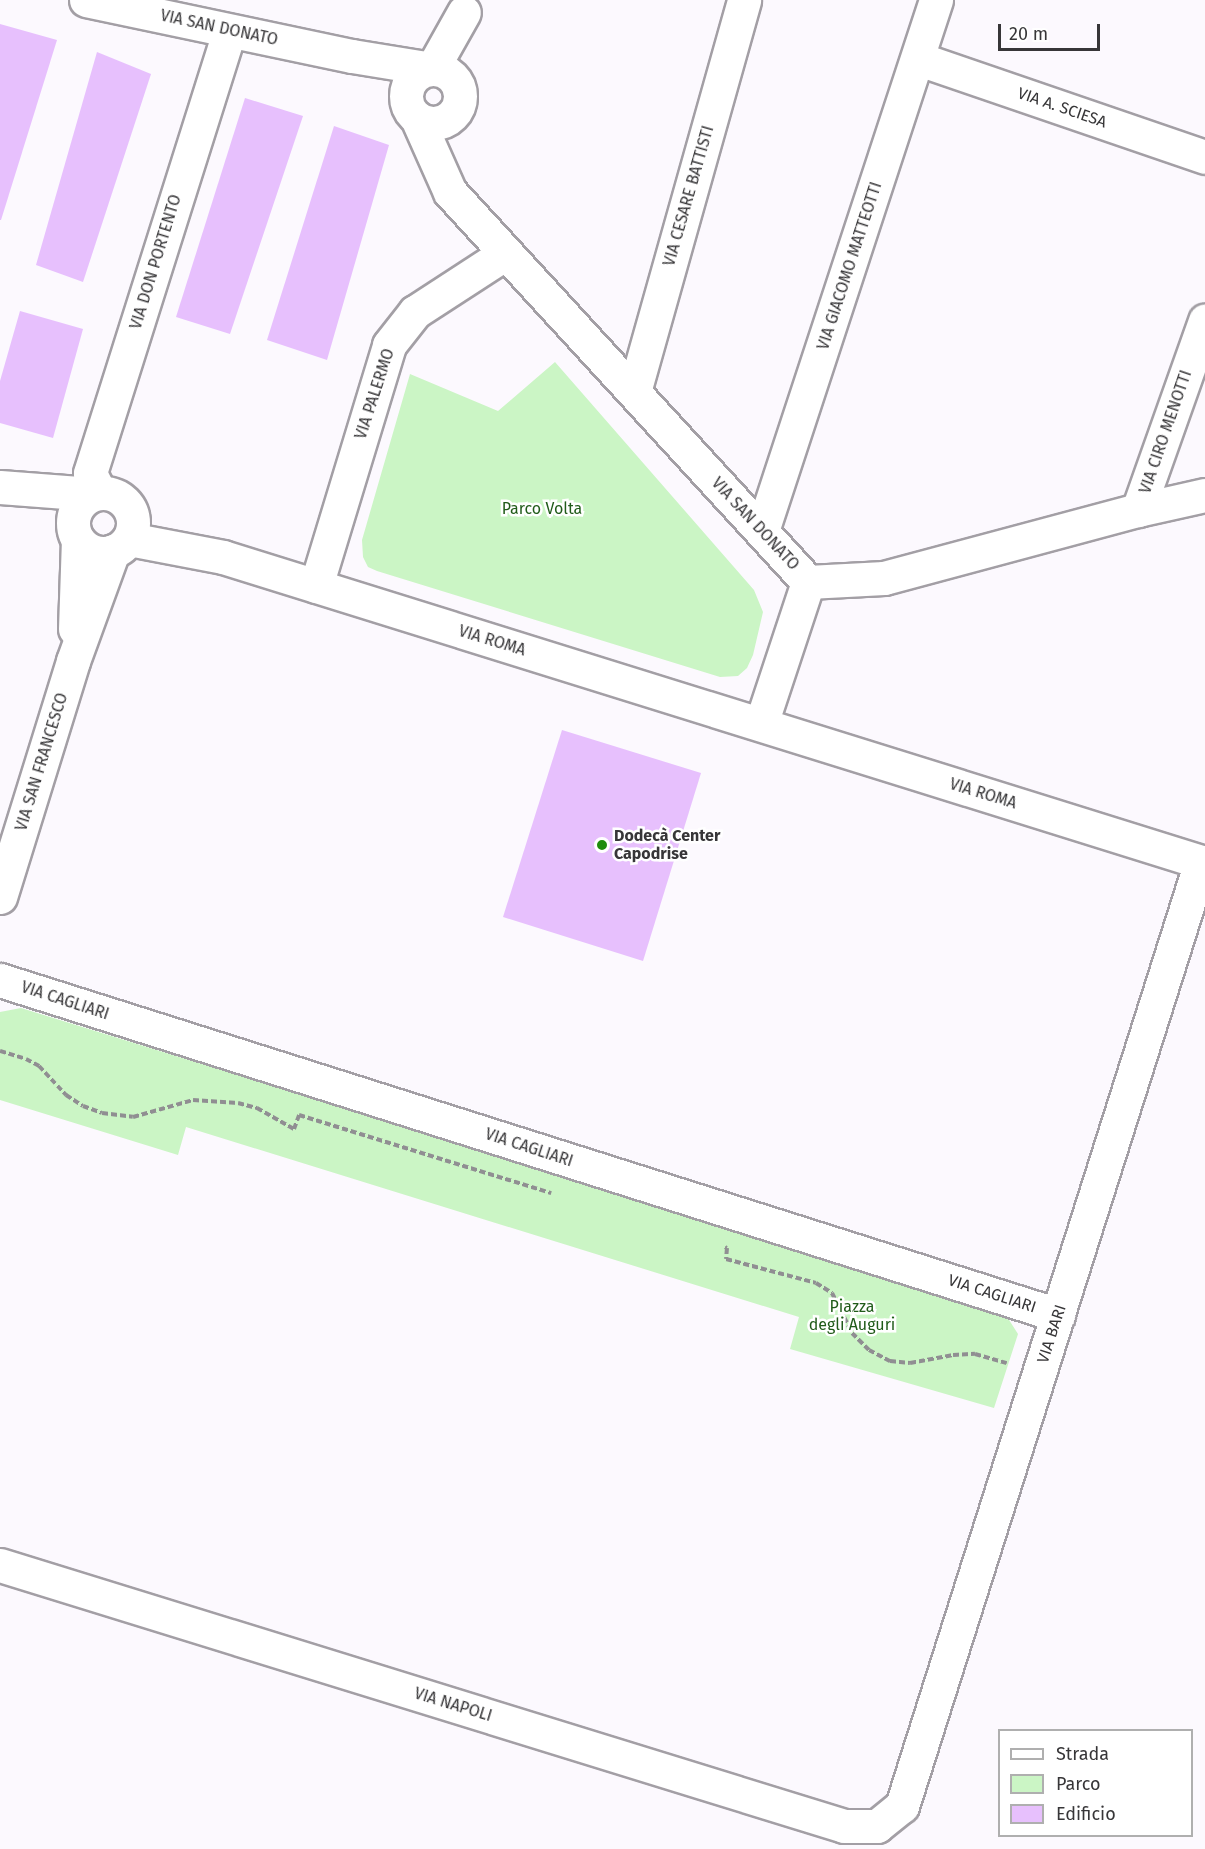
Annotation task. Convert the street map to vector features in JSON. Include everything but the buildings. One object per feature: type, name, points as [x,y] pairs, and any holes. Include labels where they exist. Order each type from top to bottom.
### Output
[{"type":"street","name":"VIA SAN DONATO","points":[[86,0],[352,56],[449,84]]},
{"type":"street","name":"VIA CESARE BATTISTI","points":[[634,392],[744,0]]},
{"type":"street","name":"VIA GIACOMO MATTEOTTI","points":[[762,531],[919,59],[936,0]]},
{"type":"street","points":[[450,192],[449,84],[466,6]]},
{"type":"street","name":"VIA DON PORTENTO","points":[[105,496],[90,473],[229,31]]},
{"type":"street","name":"VIA SAN DONATO","points":[[352,56],[412,106],[450,192],[808,582],[884,578],[1138,510],[1205,495]]},
{"type":"street","name":"VIA A. SCIESA","points":[[919,59],[1205,157]]},
{"type":"street","points":[[418,73],[449,84],[453,115],[442,122],[425,122],[412,106],[409,83],[418,73]]},
{"type":"street","name":"VIA PALERMO","points":[[316,586],[389,345],[415,312],[506,253]]},
{"type":"street","name":"VIA CIRO MENOTTI","points":[[1138,510],[1205,321]]},
{"type":"street","name":"VIA ROMA","points":[[0,488],[105,496],[223,557],[1203,862]]},
{"type":"street","name":"VIA ROMA","points":[[0,488],[76,531]]},
{"type":"street","points":[[105,496],[132,515],[133,523],[121,545],[94,551],[76,531],[78,506],[105,496]]},
{"type":"street","name":"VIA SAN FRANCESCO","points":[[73,661],[76,531]]},
{"type":"street","name":"VIA ROMA","points":[[121,545],[223,557]]},
{"type":"street","name":"VIA SAN FRANCESCO","points":[[0,897],[73,661],[121,545]]},
{"type":"street","points":[[761,724],[808,582]]},
{"type":"street","name":"VIA BARI","points":[[902,1806],[1203,862]]},
{"type":"street","name":"VIA CAGLIARI","points":[[0,980],[1058,1315]]},
{"type":"street","name":"VIA NAPOLI","points":[[0,1565],[844,1826],[877,1826],[902,1806]]},
{"type":"path","points":[[0,1052],[26,1059],[39,1066],[66,1095],[83,1106],[102,1113],[133,1117],[193,1100],[238,1102],[257,1108],[294,1129],[298,1114],[560,1196]]},
{"type":"path","points":[[717,1245],[727,1248],[726,1259],[816,1283],[832,1293],[852,1333],[869,1350],[890,1361],[910,1363],[953,1355],[975,1354],[1040,1372]]},
{"type":"green space","name":"Parco Volta","points":[[555,362],[754,590],[763,612],[753,655],[747,668],[738,676],[720,677],[368,567],[363,557],[362,540],[410,374],[498,411]]},
{"type":"green space","name":"Piazza degli Auguri","points":[[21,1008],[1004,1312],[1018,1334],[994,1408],[790,1349],[799,1317],[186,1127],[178,1155],[0,1100],[0,1012]]},
{"type":"place","name":"Dodecà Center Capodrise","points":[[602,845]]}]
